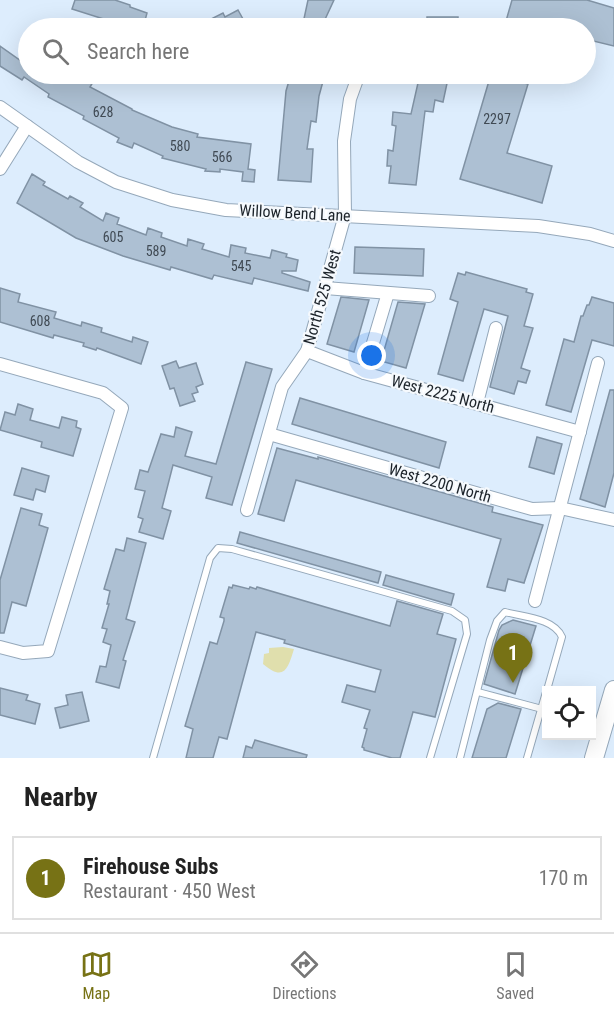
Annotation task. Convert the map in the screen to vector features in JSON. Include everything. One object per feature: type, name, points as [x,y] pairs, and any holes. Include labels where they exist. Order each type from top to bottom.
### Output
[{"type":"main road","points":[[594,758],[614,690]]},
{"type":"street","name":"North 525 West","points":[[247,510],[282,387],[307,351],[345,216],[344,141],[350,99],[355,84]]},
{"type":"street","name":"Willow Bend Lane","points":[[0,107],[78,162],[116,182],[172,200],[226,210],[538,226],[590,234],[614,241]]},
{"type":"street","points":[[0,169],[27,126]]},
{"type":"street","points":[[325,288],[429,296]]},
{"type":"street","points":[[364,373],[388,293]]},
{"type":"street","points":[[477,403],[496,328]]},
{"type":"street","name":"West 2225 North","points":[[307,351],[364,373],[580,432]]},
{"type":"street","points":[[535,601],[598,363]]},
{"type":"street","points":[[0,364],[103,393],[122,408],[48,651],[23,653],[0,647]]},
{"type":"street","name":"West 2200 North","points":[[268,434],[532,509],[560,508],[614,520]]},
{"type":"lane","points":[[153,758],[210,558],[218,548],[232,549],[452,611],[465,620],[467,634],[430,758]]},
{"type":"lane","points":[[460,758],[494,631],[499,617],[505,612],[547,622],[559,629],[562,637],[548,686]]},
{"type":"lane","points":[[478,692],[542,709],[527,758]]},
{"type":"green space","points":[[269,648],[294,649],[284,671],[276,672],[263,664],[264,654],[269,653]]},
{"type":"building","points":[[75,0],[115,0],[147,13],[146,18],[100,18],[72,9]]},
{"type":"building","points":[[308,0],[334,0],[326,18],[304,18]]},
{"type":"building","points":[[512,0],[587,0],[614,8],[614,46],[596,42],[596,18],[507,18]]},
{"type":"building","points":[[238,10],[242,18],[213,18],[223,13],[225,17]]},
{"type":"building","points":[[427,17],[458,17],[458,18]]},
{"type":"building","points":[[0,46],[18,59],[18,77],[0,66]]},
{"type":"building","points":[[34,84],[92,84],[90,87],[132,110],[172,127],[198,134],[197,137],[251,144],[248,169],[255,170],[254,182],[242,181],[243,172],[220,169],[220,172],[205,171],[206,169],[162,158],[163,156],[134,143],[132,148],[117,142],[119,138],[48,97],[49,94]]},
{"type":"building","points":[[288,84],[322,84],[316,122],[311,121],[307,149],[313,149],[311,182],[278,180]]},
{"type":"building","points":[[418,84],[447,84],[443,102],[435,100],[433,112],[425,111],[416,185],[389,183],[391,166],[387,166],[388,150],[393,151],[396,126],[392,125],[393,112],[411,114]]},
{"type":"building","points":[[488,84],[528,84],[507,153],[552,166],[542,203],[460,179]]},
{"type":"building","points":[[32,174],[45,182],[43,185],[68,199],[70,196],[83,203],[80,207],[103,221],[106,213],[119,218],[117,224],[146,235],[148,228],[162,233],[161,237],[187,246],[188,239],[204,244],[202,249],[229,257],[231,245],[246,248],[245,253],[270,258],[272,250],[287,254],[286,257],[298,260],[296,271],[282,271],[282,273],[310,282],[308,291],[254,278],[252,284],[214,275],[212,279],[171,267],[170,270],[123,256],[76,238],[17,203]]},
{"type":"building","points":[[355,247],[424,249],[423,276],[354,273]]},
{"type":"building","points":[[466,272],[527,289],[526,292],[533,294],[524,326],[533,328],[521,368],[530,371],[526,383],[518,381],[514,394],[490,387],[508,316],[484,309],[463,381],[438,374],[458,302],[450,299],[458,273],[465,275]]},
{"type":"building","points":[[0,288],[20,294],[18,302],[56,312],[54,318],[81,326],[82,322],[102,328],[101,332],[132,342],[133,337],[148,342],[141,364],[97,348],[96,350],[83,346],[84,343],[54,335],[53,338],[0,322]]},
{"type":"building","points":[[341,297],[369,300],[354,352],[327,344]]},
{"type":"building","points":[[592,297],[614,303],[614,346],[592,340],[571,412],[546,405],[564,339],[574,342],[581,316]]},
{"type":"building","points":[[398,302],[425,304],[406,368],[381,361]]},
{"type":"building","points":[[176,361],[179,368],[196,363],[203,384],[196,387],[198,392],[192,394],[195,401],[180,406],[174,388],[170,389],[162,366]]},
{"type":"building","points":[[246,362],[272,369],[232,505],[206,498],[212,477],[173,465],[162,508],[171,511],[163,539],[139,532],[143,519],[138,517],[145,491],[135,489],[140,470],[148,472],[161,434],[174,437],[176,427],[192,432],[185,456],[216,464]]},
{"type":"building","points":[[610,390],[614,390],[614,473],[605,507],[580,499]]},
{"type":"building","points":[[300,398],[446,442],[439,468],[292,424]]},
{"type":"building","points":[[18,404],[33,409],[30,420],[59,428],[62,417],[77,421],[76,427],[81,429],[73,456],[41,447],[42,442],[0,430],[5,412],[15,415]]},
{"type":"building","points":[[537,437],[562,444],[554,474],[529,467]]},
{"type":"building","points":[[277,448],[318,459],[318,457],[493,507],[492,512],[543,525],[524,583],[508,579],[505,591],[487,587],[501,539],[296,480],[284,521],[258,514]]},
{"type":"building","points":[[22,468],[49,476],[45,492],[36,489],[33,500],[14,495]]},
{"type":"building","points":[[21,508],[42,514],[39,525],[48,528],[26,606],[12,602],[4,633],[0,633],[0,580]]},
{"type":"building","points":[[240,532],[381,572],[378,583],[237,543]]},
{"type":"building","points":[[127,538],[146,543],[126,619],[135,622],[123,660],[126,661],[119,688],[96,682],[100,666],[106,667],[111,645],[103,642],[107,629],[102,628],[110,591],[104,589],[116,549],[124,551]]},
{"type":"building","points":[[386,575],[454,594],[451,605],[383,585]]},
{"type":"building","points":[[233,585],[249,589],[257,587],[390,626],[397,601],[443,614],[437,634],[456,639],[435,717],[413,712],[400,758],[364,750],[362,747],[367,729],[364,728],[370,710],[342,702],[347,685],[375,692],[381,670],[284,643],[285,640],[256,632],[227,739],[219,737],[213,758],[186,758],[193,729],[185,726],[210,642],[217,644],[224,621],[224,618],[220,617],[229,587],[232,588]]},
{"type":"building","points":[[513,620],[536,626],[515,694],[484,684],[499,630],[502,625]]},
{"type":"building","points":[[0,688],[28,695],[26,700],[40,704],[35,724],[0,715]]},
{"type":"building","points":[[82,692],[89,721],[60,728],[55,708],[68,705],[66,695]]},
{"type":"building","points":[[498,703],[521,709],[506,758],[472,758],[487,709]]},
{"type":"building","points":[[255,740],[307,755],[306,758],[243,758],[246,746],[252,748]]},
{"type":"place","name":"Firehouse Subs","points":[[513,683]]}]
